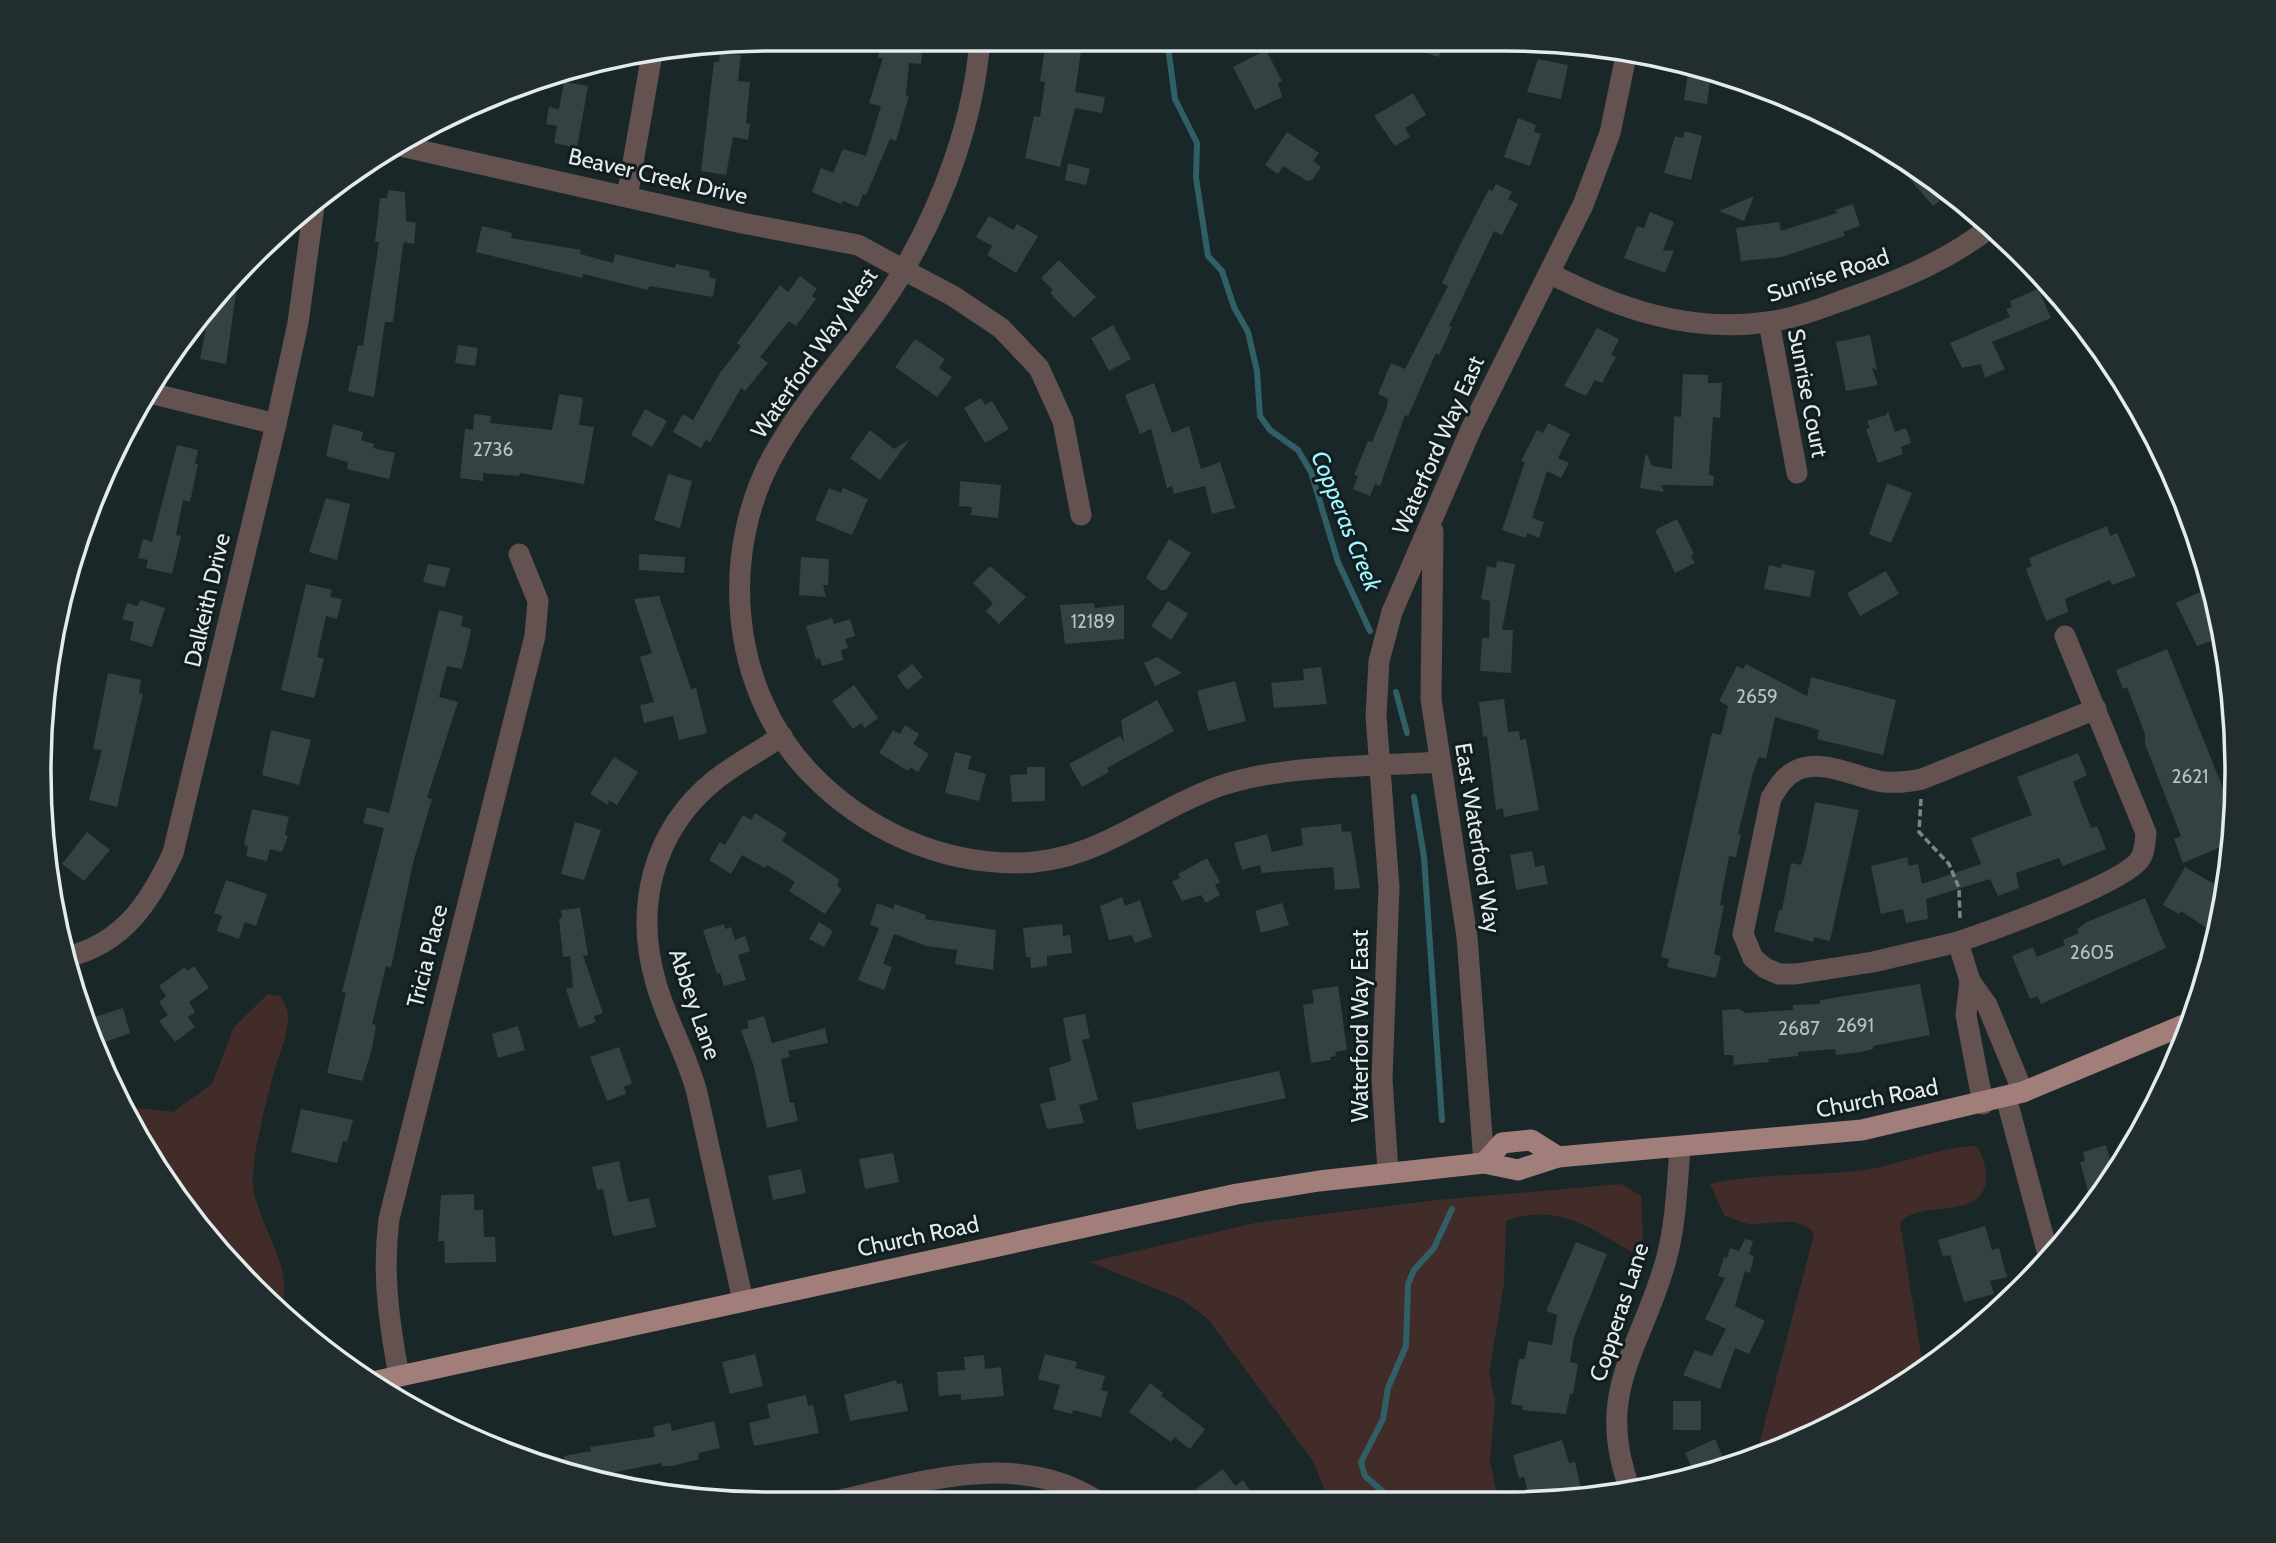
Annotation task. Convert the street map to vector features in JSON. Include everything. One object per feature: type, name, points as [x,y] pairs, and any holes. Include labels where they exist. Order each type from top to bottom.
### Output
[{"type":"main road","name":"Church Road","points":[[384,1379],[1237,1194],[1388,1172],[1484,1163],[1502,1143],[1531,1140],[1558,1157],[1862,1130],[2014,1095],[2178,1028]]},
{"type":"street","name":"Waterford Way West","points":[[978,51],[969,106],[937,205],[904,270],[875,315],[777,448],[760,481],[747,519],[741,557],[741,622],[746,654],[763,702],[782,736],[797,759],[841,803],[892,834],[964,858],[1013,863],[1044,862],[1077,855],[1190,799],[1247,778],[1438,762]]},
{"type":"street","points":[[627,197],[651,62]]},
{"type":"street","name":"Waterford Way East","points":[[1388,1172],[1382,1079],[1389,887],[1376,697],[1380,661],[1392,612],[1472,427],[1549,273],[1599,164],[1618,102],[1625,62]]},
{"type":"street","name":"Beaver Creek Drive","points":[[409,148],[858,245],[904,270],[1001,328],[1039,368],[1063,421],[1080,515]]},
{"type":"street","name":"Dalkeith Drive","points":[[74,955],[88,950],[130,922],[153,896],[173,853],[276,424],[298,323],[313,217]]},
{"type":"street","name":"Sunrise Road","points":[[1549,273],[1618,306],[1654,317],[1722,325],[1769,322],[1800,315],[1905,278],[1948,256],[1983,232]]},
{"type":"street","name":"Sunrise Court","points":[[1769,322],[1797,473]]},
{"type":"street","points":[[157,395],[276,424]]},
{"type":"street","name":"East Waterford Way","points":[[1433,521],[1430,654],[1438,762],[1467,937],[1484,1163]]},
{"type":"street","name":"Tricia Place","points":[[399,1376],[385,1299],[384,1257],[388,1219],[535,636],[538,601],[519,554]]},
{"type":"street","points":[[2065,636],[2096,709],[2146,833],[2140,860],[2121,875],[2076,896],[1958,942],[1873,962],[1779,974],[1753,958],[1743,934],[1771,798],[1783,780],[1798,769],[1818,767],[1883,782],[1907,783],[2096,709]]},
{"type":"street","name":"Abbey Lane","points":[[743,1301],[697,1093],[688,1059],[656,985],[645,927],[649,887],[659,853],[688,806],[715,780],[782,736]]},
{"type":"street","points":[[1958,942],[1970,981],[1987,1005],[2014,1095],[2047,1246]]},
{"type":"street","points":[[1970,981],[1966,1014],[1983,1104]]},
{"type":"street","name":"Copperas Lane","points":[[1628,1481],[1618,1438],[1620,1390],[1633,1344],[1657,1292],[1667,1257],[1680,1148]]},
{"type":"street","points":[[879,1492],[965,1474],[1016,1472],[1054,1481],[1082,1492]]},
{"type":"path","points":[[1922,779],[1919,832],[1949,864],[1959,888],[1958,942]]},
{"type":"shaded area","points":[[268,994],[280,996],[288,1014],[286,1034],[259,1134],[253,1172],[258,1207],[284,1277],[282,1300],[230,1247],[200,1210],[172,1172],[134,1108],[173,1112],[212,1084],[234,1027]]},
{"type":"shaded area","points":[[1976,1146],[1984,1160],[1986,1176],[1983,1191],[1975,1200],[1963,1205],[1920,1212],[1908,1216],[1900,1224],[1922,1359],[1865,1396],[1823,1418],[1759,1445],[1814,1234],[1801,1224],[1793,1222],[1750,1224],[1724,1215],[1710,1184],[1751,1177],[1876,1168],[1950,1149]]},
{"type":"shaded area","points":[[1621,1184],[1641,1196],[1643,1239],[1632,1252],[1587,1227],[1557,1216],[1541,1214],[1506,1221],[1504,1283],[1489,1373],[1495,1401],[1490,1462],[1496,1492],[1325,1492],[1313,1461],[1208,1319],[1183,1300],[1090,1262],[1255,1223],[1437,1200]]},
{"type":"building","points":[[879,51],[922,51],[921,64],[909,63],[906,95],[909,96],[896,141],[890,139],[866,195],[863,194],[858,207],[843,201],[841,204],[812,192],[821,168],[833,173],[843,149],[866,156],[881,106],[869,103],[883,58],[878,58]]},
{"type":"building","points":[[1044,51],[1081,52],[1075,92],[1105,97],[1102,113],[1075,108],[1060,167],[1025,158],[1034,116],[1040,117],[1045,82],[1040,81]]},
{"type":"building","points":[[1267,51],[1282,81],[1278,83],[1282,97],[1255,110],[1233,67]]},
{"type":"building","points":[[1418,51],[1441,51],[1439,57]]},
{"type":"building","points":[[720,53],[741,55],[738,81],[750,82],[746,123],[750,124],[748,140],[733,137],[726,175],[701,171],[714,62],[719,62]]},
{"type":"building","points":[[1538,59],[1568,65],[1561,99],[1527,92]]},
{"type":"building","points":[[1688,74],[1710,81],[1707,104],[1684,100]]},
{"type":"building","points":[[564,82],[588,86],[577,148],[554,143],[557,126],[546,124],[549,107],[559,109]]},
{"type":"building","points":[[1413,93],[1426,115],[1405,128],[1410,137],[1395,146],[1374,116]]},
{"type":"building","points":[[1518,118],[1536,125],[1534,132],[1541,134],[1530,166],[1504,157]]},
{"type":"building","points":[[1685,131],[1702,136],[1691,180],[1664,173],[1675,136],[1683,138]]},
{"type":"building","points":[[1287,132],[1319,153],[1313,161],[1321,167],[1312,180],[1307,181],[1283,166],[1278,174],[1265,165]]},
{"type":"building","points":[[1068,163],[1090,169],[1086,185],[1065,180]]},
{"type":"building","points":[[1903,170],[1942,199],[1933,206]]},
{"type":"building","points":[[1496,184],[1512,192],[1508,199],[1518,204],[1502,235],[1494,231],[1449,326],[1452,327],[1439,355],[1436,353],[1408,416],[1405,415],[1380,486],[1375,484],[1370,496],[1353,489],[1358,476],[1354,475],[1368,441],[1372,442],[1387,407],[1388,399],[1378,394],[1391,363],[1405,369],[1448,286],[1442,283],[1460,245],[1489,189],[1492,191]]},
{"type":"building","points":[[388,190],[405,192],[406,221],[416,223],[414,244],[404,242],[403,245],[393,322],[385,322],[374,397],[348,391],[358,345],[363,346],[379,242],[375,242],[380,198],[387,198]]},
{"type":"building","points":[[1754,196],[1744,221],[1719,211]]},
{"type":"building","points":[[1853,204],[1860,226],[1843,232],[1845,236],[1782,257],[1741,261],[1736,228],[1779,222],[1781,231],[1837,213],[1835,210]]},
{"type":"building","points":[[1650,212],[1674,222],[1663,250],[1674,251],[1665,273],[1624,258],[1637,226],[1644,228]]},
{"type":"building","points":[[989,216],[1013,230],[1017,224],[1038,236],[1016,273],[987,255],[992,246],[976,237]]},
{"type":"building","points":[[482,226],[512,233],[511,238],[581,250],[580,254],[613,263],[615,254],[675,268],[676,264],[710,271],[709,277],[716,279],[713,297],[649,286],[648,290],[583,274],[582,278],[476,252]]},
{"type":"building","points":[[1059,260],[1096,297],[1074,318],[1050,293],[1053,290],[1041,278]]},
{"type":"building","points":[[800,276],[817,289],[812,296],[816,299],[796,326],[789,321],[760,357],[768,363],[745,391],[741,388],[710,442],[706,440],[701,448],[673,432],[683,414],[693,420],[720,373],[741,346],[737,343],[780,285],[788,292]]},
{"type":"building","points":[[237,289],[226,364],[200,359],[207,325]]},
{"type":"building","points":[[2038,289],[2051,318],[1992,342],[2005,369],[1985,378],[1981,364],[1962,368],[1950,343],[2010,317],[2006,309],[2012,307],[2010,301]]},
{"type":"building","points":[[1113,325],[1131,359],[1109,371],[1091,338]]},
{"type":"building","points":[[1597,328],[1619,339],[1611,355],[1616,357],[1602,383],[1595,380],[1586,396],[1564,386]]},
{"type":"building","points":[[1870,335],[1877,370],[1872,368],[1878,385],[1846,391],[1836,342]]},
{"type":"building","points":[[915,339],[945,359],[939,368],[952,377],[937,397],[895,367]]},
{"type":"building","points":[[458,345],[478,348],[475,366],[455,363]]},
{"type":"building","points":[[1683,374],[1708,375],[1708,383],[1722,383],[1720,418],[1713,417],[1709,475],[1714,476],[1713,486],[1661,485],[1664,492],[1640,488],[1646,452],[1652,466],[1672,469],[1674,416],[1681,417]]},
{"type":"building","points":[[1154,383],[1172,433],[1189,426],[1201,469],[1220,462],[1235,508],[1212,514],[1205,486],[1174,494],[1172,486],[1167,488],[1151,429],[1140,434],[1125,395]]},
{"type":"building","points":[[559,394],[583,398],[579,425],[594,427],[584,484],[520,473],[519,476],[483,473],[483,481],[460,478],[465,429],[473,430],[474,414],[491,416],[490,423],[552,430]]},
{"type":"building","points":[[981,398],[985,405],[992,401],[1009,429],[985,443],[964,408]]},
{"type":"building","points":[[645,409],[667,421],[652,447],[631,435]]},
{"type":"building","points":[[1888,411],[1895,432],[1906,428],[1911,443],[1901,447],[1903,454],[1878,463],[1866,429],[1870,428],[1867,421],[1886,415]]},
{"type":"building","points":[[1548,423],[1570,434],[1558,458],[1569,463],[1561,478],[1547,471],[1532,518],[1544,522],[1539,538],[1527,533],[1526,538],[1502,530],[1525,462],[1521,461],[1537,430],[1543,433]]},
{"type":"building","points":[[333,424],[363,432],[361,440],[374,444],[373,448],[395,453],[389,479],[347,469],[348,462],[326,456]]},
{"type":"building","points":[[870,430],[894,449],[910,439],[880,480],[850,458]]},
{"type":"building","points":[[177,445],[198,450],[195,464],[198,464],[190,502],[183,500],[176,535],[181,536],[172,574],[146,568],[148,560],[138,558],[143,539],[152,542]]},
{"type":"building","points":[[668,474],[692,481],[680,528],[654,520]]},
{"type":"building","points":[[960,481],[1001,485],[998,518],[971,515],[972,507],[959,506]]},
{"type":"building","points":[[1887,483],[1912,493],[1891,543],[1869,534]]},
{"type":"building","points":[[829,488],[841,493],[843,488],[868,499],[852,535],[815,520]]},
{"type":"building","points":[[326,498],[350,504],[337,560],[309,552]]},
{"type":"building","points":[[1677,519],[1694,554],[1691,556],[1695,563],[1675,573],[1655,530]]},
{"type":"building","points":[[2107,526],[2110,536],[2117,533],[2136,576],[2112,585],[2110,580],[2065,599],[2068,612],[2046,621],[2026,569],[2032,566],[2029,558]]},
{"type":"building","points":[[1169,539],[1191,553],[1166,590],[1160,590],[1146,578]]},
{"type":"building","points":[[639,554],[685,557],[684,573],[639,570]]},
{"type":"building","points":[[801,557],[829,559],[828,585],[823,585],[826,597],[799,595]]},
{"type":"building","points":[[1497,561],[1515,564],[1502,630],[1513,630],[1511,673],[1480,671],[1482,638],[1489,638],[1490,601],[1481,599],[1487,566],[1496,568]]},
{"type":"building","points":[[428,564],[450,568],[445,587],[423,582]]},
{"type":"building","points":[[1782,564],[1815,571],[1810,597],[1764,589],[1769,565],[1781,568]]},
{"type":"building","points":[[990,566],[1026,597],[999,624],[986,611],[993,603],[973,583]]},
{"type":"building","points":[[1886,571],[1899,594],[1860,616],[1847,593]]},
{"type":"building","points":[[306,584],[332,590],[330,597],[342,599],[337,619],[326,616],[317,657],[324,659],[314,698],[281,690]]},
{"type":"building","points":[[2202,591],[2213,640],[2197,646],[2176,603]]},
{"type":"building","points":[[659,596],[691,689],[696,688],[707,733],[679,740],[673,716],[644,723],[640,705],[654,702],[640,657],[652,653],[634,599]]},
{"type":"building","points":[[141,600],[165,608],[152,647],[130,640],[134,622],[122,619],[127,603],[137,606]]},
{"type":"building","points":[[1168,601],[1188,614],[1171,640],[1151,626]]},
{"type":"building","points":[[1094,603],[1095,608],[1124,605],[1124,639],[1065,644],[1060,605]]},
{"type":"building","points":[[439,610],[463,616],[461,626],[471,629],[462,669],[447,666],[439,697],[458,702],[427,798],[432,799],[413,863],[391,968],[386,966],[372,1024],[376,1025],[372,1049],[362,1081],[327,1073],[346,993],[342,992],[384,828],[363,823],[367,807],[389,813]]},
{"type":"building","points":[[832,618],[834,624],[850,619],[855,636],[845,639],[848,648],[841,650],[843,660],[822,666],[820,658],[816,659],[806,626]]},
{"type":"building","points":[[2167,649],[2225,792],[2221,847],[2183,863],[2174,839],[2181,836],[2145,744],[2145,734],[2127,687],[2123,689],[2116,670]]},
{"type":"building","points":[[1157,657],[1182,673],[1155,686],[1144,663]]},
{"type":"building","points":[[912,664],[923,677],[907,690],[897,676]]},
{"type":"building","points":[[1746,664],[1807,696],[1811,677],[1896,700],[1883,755],[1817,739],[1819,730],[1775,717],[1766,759],[1759,757],[1753,773],[1738,834],[1741,835],[1736,857],[1729,856],[1720,905],[1724,906],[1714,954],[1721,956],[1716,978],[1667,967],[1669,959],[1661,957],[1712,733],[1721,735],[1728,706],[1719,701],[1737,666],[1743,669]]},
{"type":"building","points":[[1321,667],[1327,704],[1274,708],[1271,683],[1304,680],[1303,669]]},
{"type":"building","points":[[108,673],[141,680],[139,693],[143,694],[117,807],[89,800],[102,750],[93,749]]},
{"type":"building","points":[[1235,681],[1246,721],[1208,731],[1197,691]]},
{"type":"building","points":[[854,685],[878,718],[865,728],[861,723],[853,729],[832,701]]},
{"type":"building","points":[[1504,699],[1508,732],[1519,731],[1520,740],[1526,739],[1539,810],[1504,817],[1503,808],[1496,810],[1487,736],[1483,737],[1479,702]]},
{"type":"building","points":[[1157,700],[1174,731],[1107,768],[1109,772],[1082,787],[1069,764],[1120,736],[1124,743],[1121,720]]},
{"type":"building","points":[[905,725],[919,734],[913,744],[929,754],[918,772],[910,767],[908,771],[879,753],[893,730],[900,734]]},
{"type":"building","points":[[271,730],[311,740],[299,785],[262,775]]},
{"type":"building","points":[[955,752],[971,756],[968,769],[986,774],[979,801],[945,793]]},
{"type":"building","points":[[2078,753],[2087,775],[2073,782],[2091,828],[2097,826],[2106,849],[2063,866],[2059,858],[2016,873],[2019,888],[1998,896],[1990,879],[1926,899],[1928,919],[1906,923],[1903,909],[1881,914],[1871,866],[1907,857],[1909,866],[1918,864],[1922,884],[1981,864],[1971,838],[2032,815],[2017,777]]},
{"type":"building","points":[[614,757],[638,772],[617,805],[609,800],[608,805],[590,794]]},
{"type":"building","points":[[1027,767],[1045,767],[1045,801],[1012,802],[1010,775],[1027,774]]},
{"type":"building","points":[[1815,802],[1859,810],[1830,941],[1814,937],[1813,942],[1774,931],[1779,910],[1782,910],[1791,863],[1801,865]]},
{"type":"building","points":[[252,809],[289,817],[285,835],[288,836],[282,852],[270,849],[267,861],[246,856],[248,846],[244,845]]},
{"type":"building","points":[[755,813],[787,833],[782,841],[839,879],[837,886],[842,889],[825,914],[789,891],[795,882],[767,865],[765,868],[742,855],[731,874],[709,860],[720,842],[725,845],[743,815],[751,820]]},
{"type":"building","points":[[575,822],[601,830],[584,880],[561,874]]},
{"type":"building","points":[[1341,824],[1342,832],[1351,831],[1360,888],[1335,890],[1333,867],[1262,873],[1260,865],[1242,870],[1234,843],[1267,834],[1272,852],[1303,845],[1301,828]]},
{"type":"building","points":[[87,832],[110,850],[84,881],[62,864]]},
{"type":"building","points":[[1532,851],[1535,867],[1544,865],[1548,884],[1516,890],[1510,855]]},
{"type":"building","points":[[1207,858],[1220,882],[1215,885],[1220,895],[1206,903],[1201,895],[1182,901],[1172,882],[1180,878],[1178,874]]},
{"type":"building","points":[[2185,867],[2216,885],[2207,929],[2181,911],[2179,914],[2163,905]]},
{"type":"building","points":[[226,880],[267,894],[256,926],[245,922],[239,939],[217,931],[222,916],[214,913]]},
{"type":"building","points":[[1122,897],[1125,906],[1140,900],[1152,937],[1135,943],[1132,935],[1109,940],[1100,906]]},
{"type":"building","points":[[2145,898],[2166,948],[2041,1004],[2037,996],[2030,999],[2012,956],[2033,947],[2037,957],[2065,945],[2063,940],[2079,933],[2077,929],[2087,922]]},
{"type":"building","points":[[877,903],[893,909],[895,904],[926,915],[925,919],[996,930],[993,970],[955,964],[957,950],[926,946],[894,934],[883,964],[892,967],[884,990],[858,980],[879,928],[870,925]]},
{"type":"building","points":[[1282,903],[1289,925],[1261,933],[1255,911]]},
{"type":"building","points":[[580,908],[588,955],[583,956],[603,1013],[594,1016],[596,1022],[579,1028],[566,989],[573,987],[570,956],[563,957],[559,919],[562,918],[561,910]]},
{"type":"building","points":[[819,922],[833,931],[824,947],[809,939]]},
{"type":"building","points":[[724,924],[725,929],[731,927],[735,940],[745,936],[750,951],[738,955],[746,980],[724,986],[720,973],[717,974],[703,930]]},
{"type":"building","points":[[1062,924],[1063,936],[1070,935],[1072,953],[1047,956],[1047,966],[1031,968],[1030,957],[1026,957],[1023,928]]},
{"type":"building","points":[[194,966],[209,988],[189,1002],[195,1012],[188,1017],[195,1027],[175,1042],[159,1021],[168,1015],[159,1002],[166,996],[159,986],[185,967],[187,971]]},
{"type":"building","points":[[1920,984],[1930,1035],[1873,1046],[1873,1049],[1862,1052],[1836,1055],[1835,1049],[1798,1052],[1798,1056],[1768,1059],[1769,1062],[1734,1065],[1733,1055],[1724,1055],[1722,1010],[1739,1009],[1746,1013],[1793,1010],[1793,1005],[1820,1004],[1820,1000]]},
{"type":"building","points":[[1338,986],[1347,1050],[1335,1052],[1336,1056],[1330,1057],[1331,1060],[1311,1063],[1303,1005],[1314,1003],[1312,990]]},
{"type":"building","points":[[123,1008],[130,1033],[104,1042],[94,1017]]},
{"type":"building","points":[[1085,1014],[1090,1038],[1082,1040],[1098,1100],[1079,1105],[1084,1123],[1047,1129],[1040,1104],[1056,1100],[1049,1068],[1071,1061],[1063,1018]]},
{"type":"building","points":[[764,1016],[772,1043],[825,1028],[828,1043],[788,1051],[790,1057],[781,1059],[790,1103],[794,1103],[798,1121],[767,1128],[754,1067],[741,1030],[749,1028],[747,1021]]},
{"type":"building","points":[[518,1026],[525,1050],[498,1058],[492,1034]]},
{"type":"building","points":[[619,1047],[632,1083],[624,1087],[626,1094],[607,1101],[590,1057]]},
{"type":"building","points":[[1279,1071],[1286,1098],[1137,1130],[1132,1103]]},
{"type":"building","points":[[301,1109],[353,1120],[337,1163],[291,1152]]},
{"type":"building","points":[[2106,1145],[2111,1161],[2088,1193],[2080,1162],[2085,1161],[2083,1152]]},
{"type":"building","points":[[893,1153],[899,1182],[865,1189],[859,1159]]},
{"type":"building","points":[[619,1161],[628,1202],[649,1198],[656,1227],[614,1236],[612,1233],[603,1189],[597,1190],[592,1167]]},
{"type":"building","points":[[801,1169],[806,1193],[773,1200],[768,1176]]},
{"type":"building","points":[[474,1194],[474,1210],[483,1210],[484,1237],[495,1237],[496,1262],[445,1263],[444,1241],[438,1241],[441,1195]]},
{"type":"building","points":[[1985,1226],[1992,1250],[1999,1248],[2007,1277],[1990,1281],[1994,1294],[1964,1302],[1950,1255],[1943,1257],[1938,1240]]},
{"type":"building","points":[[1745,1239],[1753,1241],[1749,1254],[1754,1256],[1750,1273],[1745,1271],[1735,1306],[1765,1321],[1749,1354],[1735,1348],[1720,1389],[1683,1375],[1695,1350],[1712,1356],[1726,1329],[1705,1319],[1725,1278],[1718,1276],[1724,1257],[1727,1258],[1730,1248],[1739,1251]]},
{"type":"building","points":[[1576,1242],[1607,1254],[1574,1337],[1570,1362],[1578,1364],[1573,1394],[1570,1394],[1566,1414],[1522,1410],[1523,1406],[1511,1404],[1519,1359],[1525,1359],[1528,1341],[1552,1345],[1557,1315],[1546,1311]]},
{"type":"building","points":[[755,1354],[763,1386],[730,1394],[722,1362]]},
{"type":"building","points":[[1045,1354],[1077,1362],[1075,1368],[1105,1376],[1101,1390],[1108,1392],[1101,1417],[1073,1410],[1072,1414],[1053,1409],[1060,1385],[1038,1379]]},
{"type":"building","points":[[984,1355],[985,1369],[1001,1367],[1004,1396],[961,1400],[961,1394],[939,1396],[937,1372],[965,1370],[964,1357]]},
{"type":"building","points":[[896,1380],[897,1384],[902,1383],[908,1411],[850,1421],[844,1395]]},
{"type":"building","points":[[1150,1383],[1163,1393],[1161,1396],[1205,1429],[1190,1449],[1174,1437],[1171,1442],[1129,1412]]},
{"type":"building","points":[[806,1395],[808,1406],[813,1405],[819,1433],[754,1446],[749,1423],[770,1418],[767,1404]]},
{"type":"building","points":[[1673,1401],[1701,1401],[1701,1430],[1673,1430]]},
{"type":"building","points":[[714,1421],[720,1448],[698,1453],[699,1459],[673,1466],[662,1466],[661,1463],[609,1473],[565,1462],[564,1456],[591,1451],[590,1447],[655,1437],[653,1427],[670,1423],[672,1431]]},
{"type":"building","points":[[1715,1439],[1723,1458],[1692,1468],[1685,1453]]},
{"type":"building","points":[[1562,1440],[1569,1463],[1575,1462],[1581,1488],[1528,1491],[1524,1477],[1519,1478],[1513,1455]]},
{"type":"building","points":[[1223,1469],[1235,1486],[1243,1480],[1251,1492],[1198,1492],[1196,1489]]},
{"type":"waterway","name":"Copperas Creek","points":[[1169,51],[1175,99],[1197,143],[1196,178],[1208,256],[1222,271],[1234,307],[1248,332],[1257,371],[1260,416],[1270,430],[1298,450],[1311,472],[1338,562],[1370,631]]},
{"type":"waterway","name":"Copperas Creek","points":[[1396,692],[1407,733]]},
{"type":"waterway","name":"Copperas Creek","points":[[1414,797],[1424,857],[1442,1120]]},
{"type":"waterway","name":"Copperas Creek","points":[[1383,1492],[1365,1476],[1361,1462],[1383,1419],[1388,1388],[1406,1346],[1408,1284],[1414,1270],[1434,1248],[1452,1209]]}]
